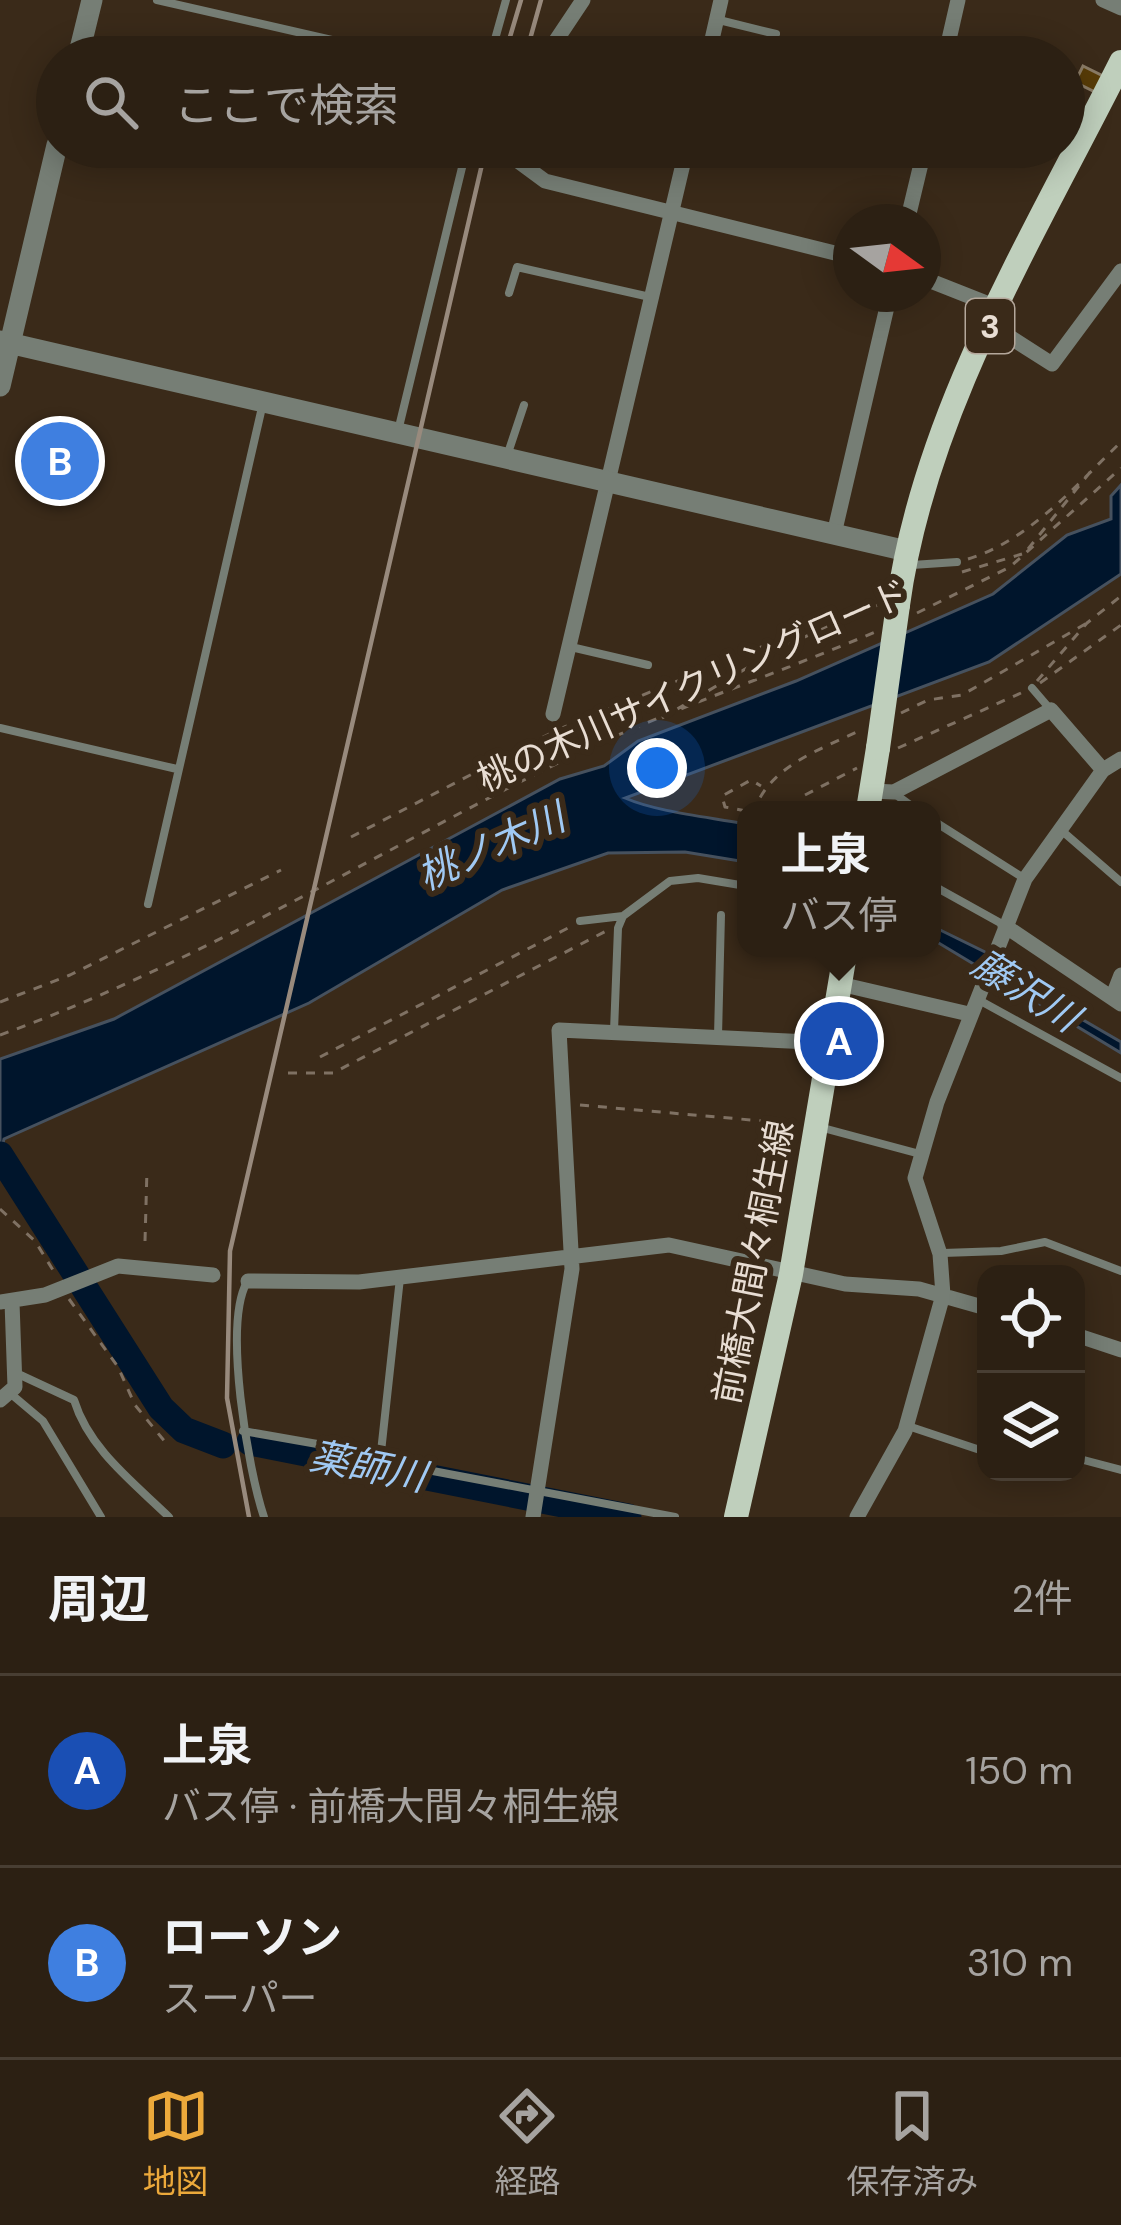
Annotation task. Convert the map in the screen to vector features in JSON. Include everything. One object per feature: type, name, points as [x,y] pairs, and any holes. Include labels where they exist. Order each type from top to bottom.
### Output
[{"type":"main road","name":"3","points":[[1085,134],[1121,62]]},
{"type":"main road","name":"3","points":[[878,798],[876,744],[897,611],[932,464],[994,316],[1068,168]]},
{"type":"main road","name":"前橋大間々桐生線","points":[[736,1517],[791,1274],[844,957]]},
{"type":"street","points":[[83,36],[92,0]]},
{"type":"street","points":[[559,36],[583,0]]},
{"type":"street","points":[[713,36],[721,0]]},
{"type":"street","points":[[950,36],[958,0]]},
{"type":"street","points":[[1103,0],[1121,8]]},
{"type":"street","points":[[0,386],[5,342],[51,168]]},
{"type":"street","points":[[530,168],[544,181],[833,253]]},
{"type":"street","points":[[553,714],[682,168]]},
{"type":"street","points":[[911,204],[920,168]]},
{"type":"street","points":[[941,288],[994,316],[1052,364],[1121,271]]},
{"type":"street","points":[[834,534],[886,312]]},
{"type":"street","points":[[5,342],[834,534],[906,558]]},
{"type":"street","points":[[878,798],[1042,700],[1103,770]]},
{"type":"street","points":[[857,1517],[907,1426],[943,1295],[940,1254],[917,1196],[920,1154],[1025,879],[1103,770],[1121,759]]},
{"type":"street","points":[[1004,928],[1116,1001],[1121,975]]},
{"type":"street","points":[[840,984],[975,1001]]},
{"type":"street","points":[[533,1517],[573,1256],[559,1030],[830,1043]]},
{"type":"street","points":[[248,1281],[400,1278],[669,1245],[791,1274],[943,1295],[977,1305]]},
{"type":"street","points":[[5,1396],[16,1372],[6,1302],[131,1265],[213,1275]]},
{"type":"street","points":[[1085,1338],[1121,1350]]},
{"type":"lane","points":[[157,0],[314,36]]},
{"type":"lane","points":[[496,36],[506,0]]},
{"type":"lane","points":[[717,19],[776,34]]},
{"type":"lane","points":[[398,431],[462,168]]},
{"type":"lane","points":[[509,293],[517,266],[651,297]]},
{"type":"lane","points":[[148,904],[264,400]]},
{"type":"lane","points":[[506,457],[524,405]]},
{"type":"lane","points":[[906,558],[957,562]]},
{"type":"lane","points":[[571,647],[648,665]]},
{"type":"lane","points":[[0,728],[177,769]]},
{"type":"lane","points":[[941,826],[1025,879]]},
{"type":"lane","points":[[1061,830],[1121,882]]},
{"type":"lane","points":[[580,921],[622,920],[670,881],[698,878],[737,884]]},
{"type":"lane","points":[[941,890],[1004,928]]},
{"type":"lane","points":[[718,1038],[721,915]]},
{"type":"lane","points":[[614,1032],[622,920]]},
{"type":"lane","points":[[975,1001],[1121,1078]]},
{"type":"lane","points":[[817,1126],[920,1154]]},
{"type":"lane","points":[[940,1254],[1045,1242],[1121,1270]]},
{"type":"lane","points":[[400,1278],[380,1461],[674,1517]]},
{"type":"lane","points":[[248,1281],[243,1285],[240,1335],[243,1431],[264,1517]]},
{"type":"lane","points":[[16,1372],[74,1400],[79,1421],[109,1459],[169,1517]]},
{"type":"lane","points":[[5,1396],[43,1421],[101,1517]]},
{"type":"lane","points":[[907,1426],[977,1449]]},
{"type":"lane","points":[[243,1431],[380,1455]]},
{"type":"lane","points":[[1085,1460],[1121,1470]]},
{"type":"path","points":[[957,562],[1012,540],[1121,442]]},
{"type":"path","points":[[948,573],[1025,554],[1096,466]]},
{"type":"path","name":"桃の木川サイクリングロード","points":[[0,1035],[98,994],[568,758],[897,611],[986,582],[1025,554],[1121,468]]},
{"type":"path","points":[[891,717],[928,700],[962,695],[1087,623],[1121,596]]},
{"type":"path","points":[[663,719],[796,641],[897,611]]},
{"type":"path","points":[[1042,700],[1087,623]]},
{"type":"path","points":[[759,801],[762,788],[795,760],[1042,700],[1121,625]]},
{"type":"path","points":[[351,837],[557,730],[788,636],[796,641]]},
{"type":"path","points":[[806,795],[876,744]]},
{"type":"path","points":[[737,809],[725,807],[722,796],[751,781],[762,788]]},
{"type":"path","points":[[0,1002],[70,975],[281,870]]},
{"type":"path","points":[[288,1072],[334,1073],[622,920]]},
{"type":"path","points":[[320,1057],[580,921]]},
{"type":"path","points":[[564,1104],[817,1126]]},
{"type":"path","points":[[145,1241],[148,1169]]},
{"type":"path","points":[[0,1208],[35,1241],[118,1367],[135,1405],[166,1443]]},
{"type":"water","name":"桃ノ木川","points":[[1121,485],[1121,574],[989,662],[625,798],[737,822],[737,861],[685,852],[608,853],[502,890],[309,1003],[4,1139],[0,1157],[0,1059],[114,1019],[560,779],[604,766],[638,741],[796,681],[993,594],[1067,535],[1111,519],[1111,496]]},
{"type":"water","name":"藤沢川","points":[[941,930],[987,953],[1016,981],[1121,1042],[1121,1053],[941,944]]},
{"type":"building","points":[[1085,67],[1105,77],[1097,93],[1085,87]]},
{"type":"waterway","name":"薬師川","points":[[0,1155],[161,1408],[184,1430],[223,1445]]},
{"type":"waterway","name":"薬師川","points":[[250,1442],[628,1517]]},
{"type":"railway","points":[[510,36],[521,0]]},
{"type":"railway","points":[[531,36],[541,0]]},
{"type":"railway","points":[[249,1517],[227,1398],[230,1251],[481,168]]},
{"type":"place","name":"ローソン","points":[[60,461]]},
{"type":"place","name":"上泉","points":[[839,1041]]}]
